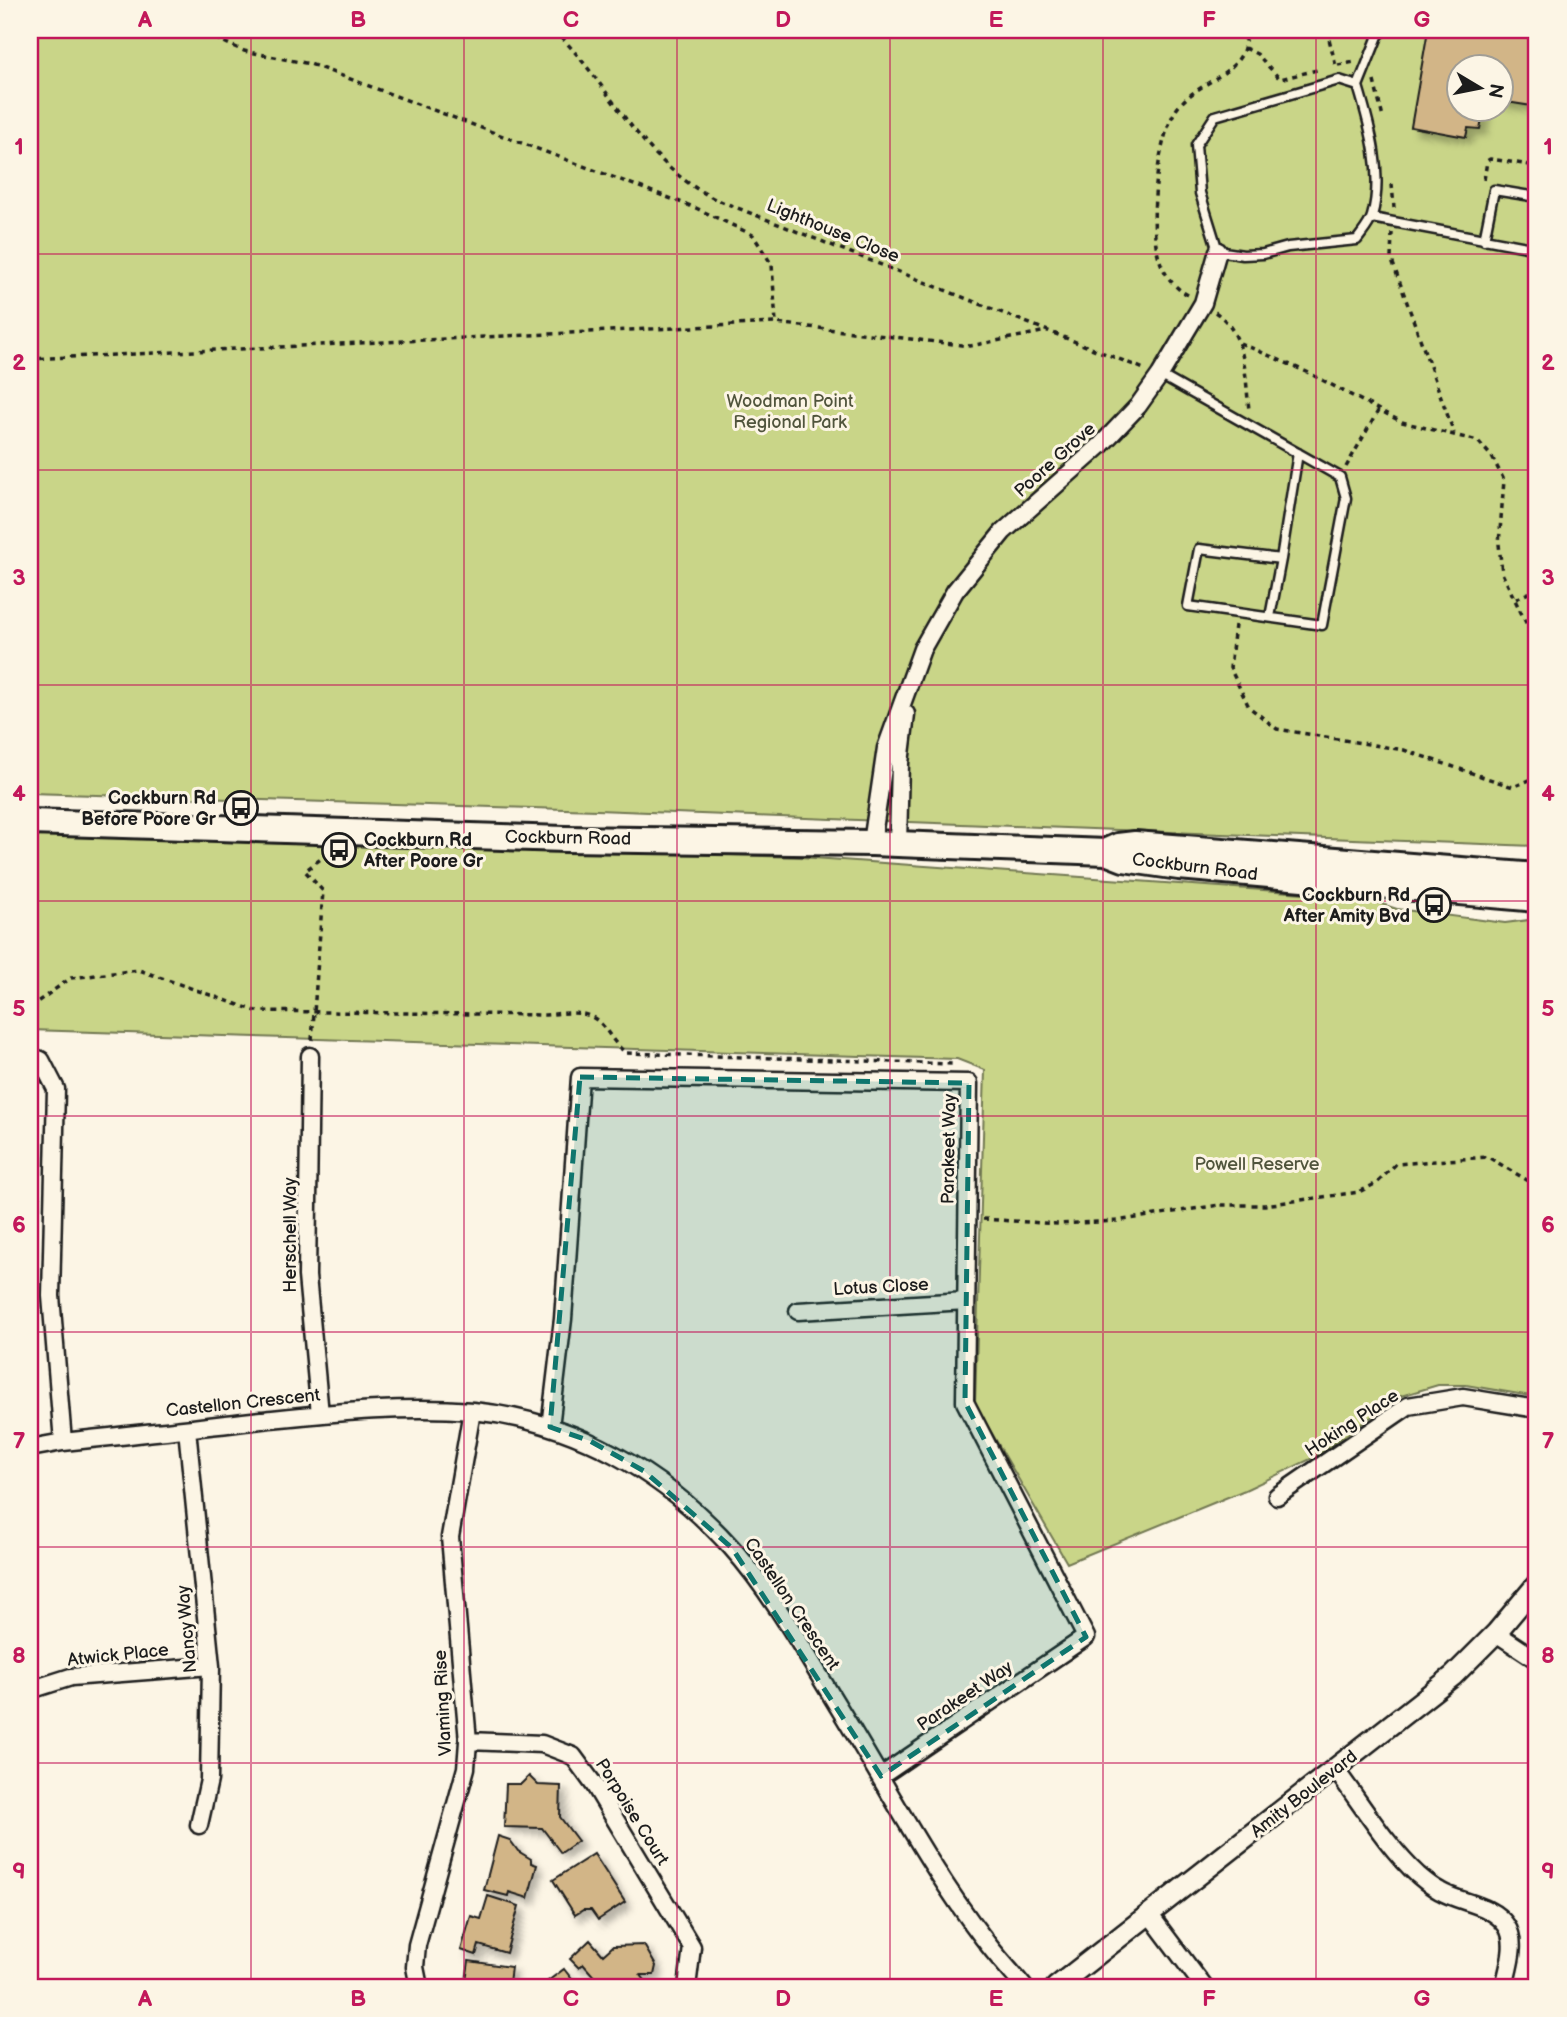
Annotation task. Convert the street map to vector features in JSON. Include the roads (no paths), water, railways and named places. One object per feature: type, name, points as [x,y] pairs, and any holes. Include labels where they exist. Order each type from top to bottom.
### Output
[{"type":"main road","name":"Cockburn Road","points":[[30,822],[565,839],[872,843],[1105,852],[1124,859],[1179,867],[1537,899]]},
{"type":"main road","name":"Cockburn Road","points":[[1105,852],[1118,846],[1135,844],[1537,876]]},
{"type":"street","name":"Poore Grove","points":[[872,843],[886,748],[909,691],[922,649],[955,591],[1003,532],[1100,446],[1138,407],[1160,376],[1203,303],[1218,251]]},
{"type":"street","name":"Poore Grove","points":[[898,844],[900,763],[909,691]]},
{"type":"street","points":[[30,1056],[41,1060],[56,1089],[51,1296],[63,1442]]},
{"type":"street","name":"Herschell Way","points":[[310,1056],[307,1276],[320,1414]]},
{"type":"street","name":"Parakeet Way","points":[[550,1427],[563,1319],[580,1077],[969,1083],[964,1402],[1086,1637],[881,1776]]},
{"type":"street","name":"Lotus Close","points":[[798,1311],[966,1301]]},
{"type":"street","name":"Hoking Place","points":[[1277,1496],[1408,1406],[1463,1397],[1537,1409]]},
{"type":"street","name":"Castellon Crescent","points":[[30,1448],[63,1442],[320,1414],[408,1409],[472,1411],[513,1417],[590,1441],[644,1471],[707,1523],[757,1579],[951,1892],[985,1941],[1024,1987]]},
{"type":"street","name":"Vlaming Rise","points":[[419,1987],[415,1967],[417,1945],[466,1768],[468,1741],[450,1537],[472,1411]]},
{"type":"street","name":"Nancy Way","points":[[187,1429],[211,1665],[209,1780],[199,1825]]},
{"type":"street","name":"Amity Boulevard","points":[[1056,1987],[1453,1676],[1496,1633],[1537,1584]]},
{"type":"street","points":[[1496,1633],[1537,1660]]},
{"type":"street","name":"Atwick Place","points":[[30,1690],[71,1677],[211,1665]]},
{"type":"street","name":"Porpoise Court","points":[[468,1741],[542,1744],[573,1756],[595,1786],[692,1947],[687,1987]]},
{"type":"street","points":[[1335,1769],[1404,1861],[1419,1876],[1440,1892],[1489,1910],[1507,1926],[1512,1937],[1504,1987]]},
{"type":"street","points":[[1150,1915],[1204,1987]]},
{"type":"lane","points":[[1358,86],[1339,80],[1215,116],[1196,145],[1200,193],[1218,251],[1243,255],[1263,254],[1288,247],[1357,240],[1372,218],[1376,185],[1371,129],[1358,86],[1378,36],[1384,30]]},
{"type":"lane","points":[[1484,240],[1494,190],[1537,198]]},
{"type":"lane","points":[[1372,218],[1537,249]]},
{"type":"lane","points":[[1160,376],[1340,477],[1346,498],[1322,625],[1188,606],[1199,549],[1281,559]]},
{"type":"lane","points":[[1270,617],[1298,453]]},
{"type":"place","name":"Cockburn Rd Before Poore Gr","points":[[241,808]]},
{"type":"place","name":"Cockburn Rd After Poore Gr","points":[[339,850]]},
{"type":"place","name":"Cockburn Rd After Amity Bvd","points":[[1434,905]]},
{"type":"park label","name":"Woodman Point Regional Park","points":[[790,411]]},
{"type":"park label","name":"Powell Reserve","points":[[1257,1164]]}]
